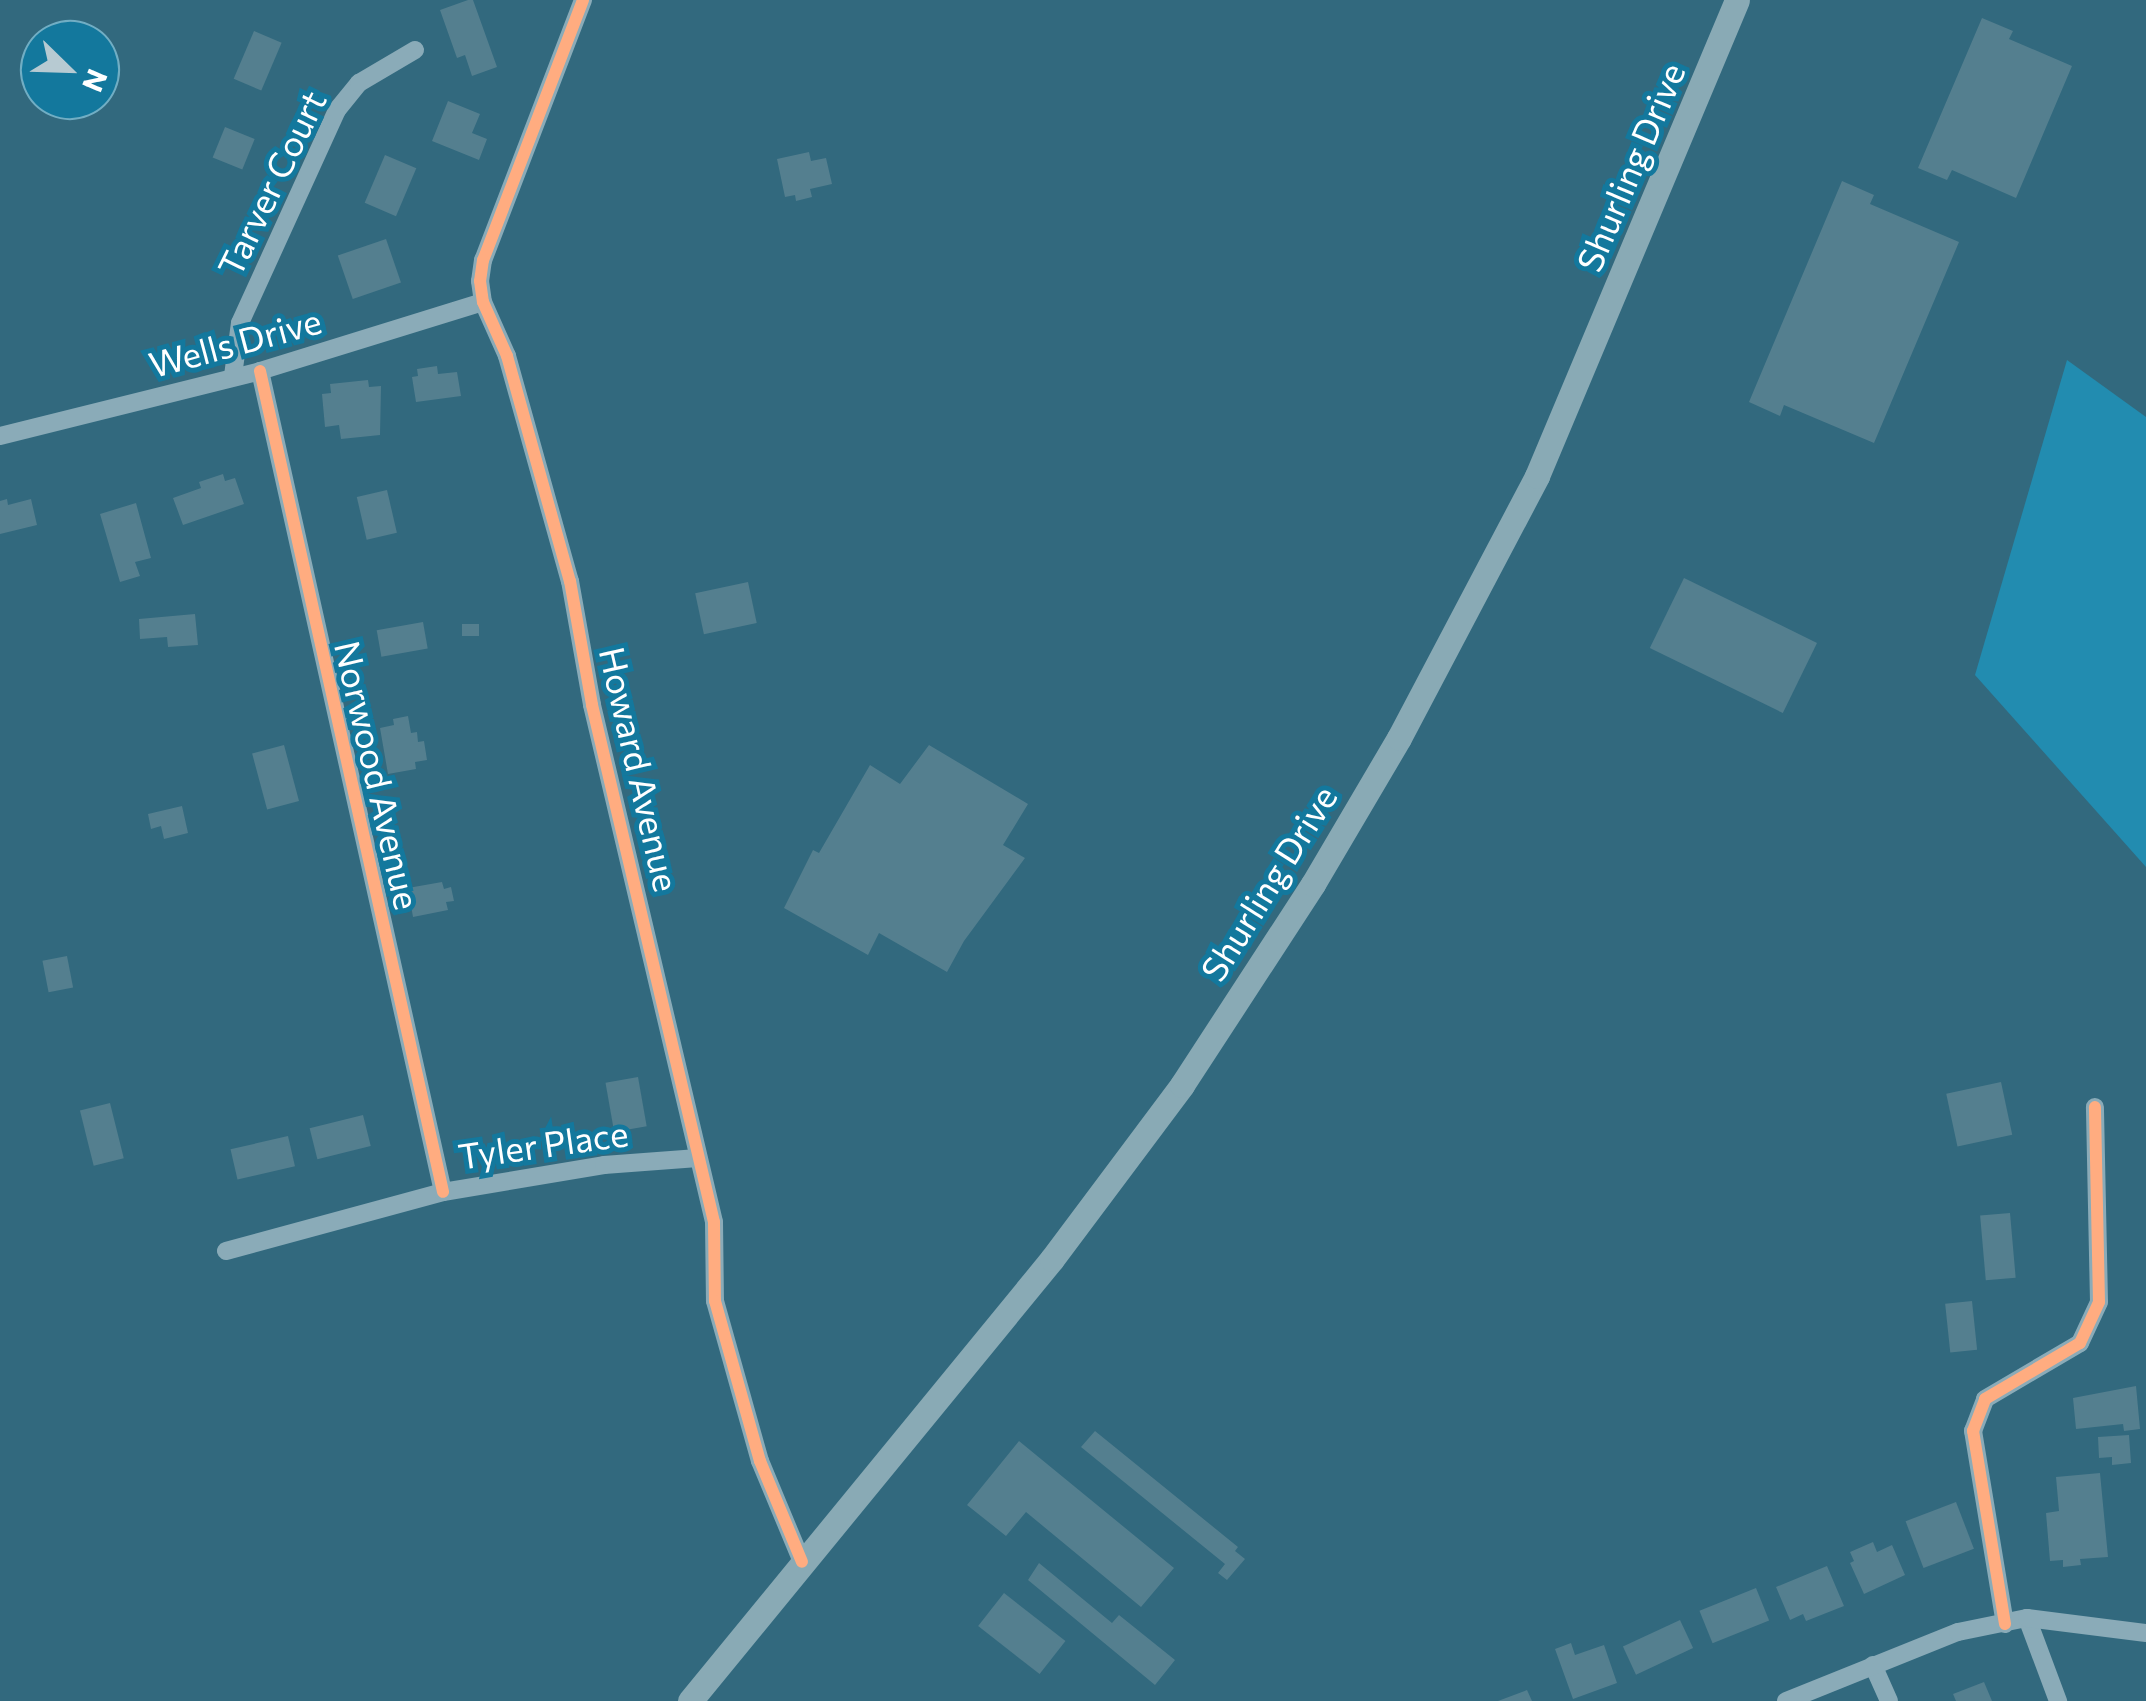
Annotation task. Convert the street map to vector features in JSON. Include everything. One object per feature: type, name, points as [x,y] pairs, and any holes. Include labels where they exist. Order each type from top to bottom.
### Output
[{"type":"main road","name":"Shurling Drive","points":[[690,1701],[1052,1260],[1182,1084],[1313,884],[1399,738],[1538,476],[1738,0]]},
{"type":"street","name":"Howard Avenue","points":[[584,0],[483,260],[483,302],[508,356],[570,581],[592,704],[714,1222],[715,1301],[760,1460],[802,1562]]},
{"type":"street","name":"Tarver Court","points":[[233,376],[240,323],[337,110],[359,83],[415,50]]},
{"type":"street","name":"Wells Drive","points":[[0,436],[260,371],[483,302]]},
{"type":"street","name":"Norwood Avenue","points":[[260,371],[443,1192]]},
{"type":"street","points":[[2005,1624],[1974,1431],[1985,1398],[2080,1343],[2099,1302],[2095,1108]]},
{"type":"street","name":"Tyler Place","points":[[226,1251],[443,1192],[604,1165],[698,1158]]},
{"type":"street","points":[[2027,1618],[2058,1701]]},
{"type":"street","points":[[1786,1701],[1958,1632],[2027,1618],[2146,1633]]},
{"type":"street","points":[[1872,1666],[1889,1701]]},
{"type":"shaded area","points":[[2067,360],[2146,417],[2146,867],[1975,675]]},
{"type":"building","points":[[473,0],[497,67],[472,76],[465,55],[457,58],[440,10]]},
{"type":"building","points":[[1982,18],[2013,31],[2009,39],[2072,66],[2016,198],[1952,170],[1947,180],[1918,168]]},
{"type":"building","points":[[254,31],[282,43],[261,91],[234,79]]},
{"type":"building","points":[[448,101],[480,114],[472,133],[487,139],[479,160],[432,141]]},
{"type":"building","points":[[225,127],[255,139],[242,170],[213,158]]},
{"type":"building","points":[[809,152],[811,161],[826,158],[832,184],[810,189],[812,197],[796,201],[795,195],[785,197],[777,159]]},
{"type":"building","points":[[385,155],[416,168],[396,216],[365,203]]},
{"type":"building","points":[[1842,181],[1874,195],[1870,204],[1959,242],[1874,443],[1784,405],[1780,416],[1749,402]]},
{"type":"building","points":[[386,239],[401,282],[353,299],[338,256]]},
{"type":"building","points":[[437,366],[438,374],[457,372],[461,396],[416,402],[412,377],[418,376],[417,369]]},
{"type":"building","points":[[368,380],[369,387],[381,386],[380,435],[341,439],[339,425],[325,427],[322,394],[331,393],[330,384]]},
{"type":"building","points":[[223,474],[225,481],[235,478],[244,504],[183,525],[173,498],[201,488],[199,482]]},
{"type":"building","points":[[387,490],[397,533],[367,540],[357,497]]},
{"type":"building","points":[[7,499],[8,505],[31,499],[37,525],[0,534],[0,501]]},
{"type":"building","points":[[136,503],[151,558],[135,562],[140,576],[120,582],[100,514]]},
{"type":"building","points":[[1684,578],[1817,643],[1783,713],[1650,648]]},
{"type":"building","points":[[748,582],[757,623],[704,634],[695,593]]},
{"type":"building","points":[[195,614],[198,645],[168,647],[167,637],[140,639],[139,619]]},
{"type":"building","points":[[423,622],[428,649],[381,657],[377,630]]},
{"type":"building","points":[[462,624],[479,624],[479,636],[462,636]]},
{"type":"building","points":[[408,716],[411,733],[417,732],[418,742],[424,741],[427,760],[415,762],[416,769],[388,774],[380,728],[394,725],[393,719]]},
{"type":"building","points":[[284,745],[299,801],[267,810],[252,754]]},
{"type":"building","points":[[929,745],[1028,804],[1003,845],[1025,858],[964,941],[947,972],[879,933],[868,955],[784,908],[813,850],[819,853],[870,765],[900,784]]},
{"type":"building","points":[[182,806],[188,833],[164,839],[161,826],[151,829],[148,814]]},
{"type":"building","points":[[442,882],[444,889],[451,887],[454,901],[446,902],[448,910],[413,917],[408,888]]},
{"type":"building","points":[[67,956],[73,987],[49,992],[42,961]]},
{"type":"building","points":[[638,1077],[647,1126],[614,1132],[606,1083]]},
{"type":"building","points":[[2001,1082],[2012,1135],[1957,1146],[1946,1094]]},
{"type":"building","points":[[110,1103],[124,1158],[94,1166],[80,1110]]},
{"type":"building","points":[[363,1115],[371,1146],[317,1159],[310,1128]]},
{"type":"building","points":[[288,1136],[295,1166],[237,1179],[231,1149]]},
{"type":"building","points":[[2010,1213],[2016,1278],[1986,1280],[1980,1216]]},
{"type":"building","points":[[1972,1301],[1977,1350],[1950,1353],[1945,1304]]},
{"type":"building","points":[[2136,1386],[2140,1429],[2124,1431],[2123,1424],[2076,1429],[2073,1398]]},
{"type":"building","points":[[1095,1431],[1238,1547],[1235,1551],[1245,1559],[1227,1580],[1218,1573],[1225,1564],[1081,1447]]},
{"type":"building","points":[[2129,1435],[2131,1463],[2112,1465],[2112,1457],[2099,1458],[2098,1437]]},
{"type":"building","points":[[1019,1441],[1174,1568],[1141,1607],[1026,1512],[1006,1536],[967,1505]]},
{"type":"building","points":[[2100,1473],[2108,1557],[2080,1559],[2081,1565],[2063,1567],[2063,1560],[2050,1561],[2046,1513],[2059,1511],[2056,1477]]},
{"type":"building","points":[[1956,1502],[1974,1549],[1924,1568],[1906,1521]]},
{"type":"building","points":[[1873,1542],[1877,1552],[1892,1545],[1905,1575],[1864,1594],[1850,1563],[1854,1561],[1850,1552]]},
{"type":"building","points":[[1039,1563],[1112,1623],[1119,1615],[1175,1660],[1155,1685],[1028,1580]]},
{"type":"building","points":[[1827,1566],[1844,1606],[1806,1621],[1803,1614],[1790,1620],[1776,1587]]},
{"type":"building","points":[[1756,1588],[1769,1620],[1713,1643],[1699,1611]]},
{"type":"building","points":[[1004,1593],[1065,1641],[1040,1674],[978,1626]]},
{"type":"building","points":[[1680,1620],[1693,1648],[1636,1675],[1623,1647]]},
{"type":"building","points":[[1571,1643],[1575,1655],[1604,1645],[1617,1683],[1573,1699],[1555,1649]]},
{"type":"building","points":[[1984,1682],[1992,1701],[1956,1701],[1953,1694]]},
{"type":"building","points":[[1527,1690],[1532,1701],[1498,1701]]},
{"type":"cycle path","points":[[583,0],[483,260],[480,281],[483,302],[507,356],[570,581],[592,705],[714,1222],[715,1301],[760,1461],[802,1562]]},
{"type":"cycle path","points":[[260,371],[443,1192]]},
{"type":"cycle path","points":[[2005,1624],[1973,1431],[1985,1399],[2080,1343],[2099,1302],[2095,1107]]}]
